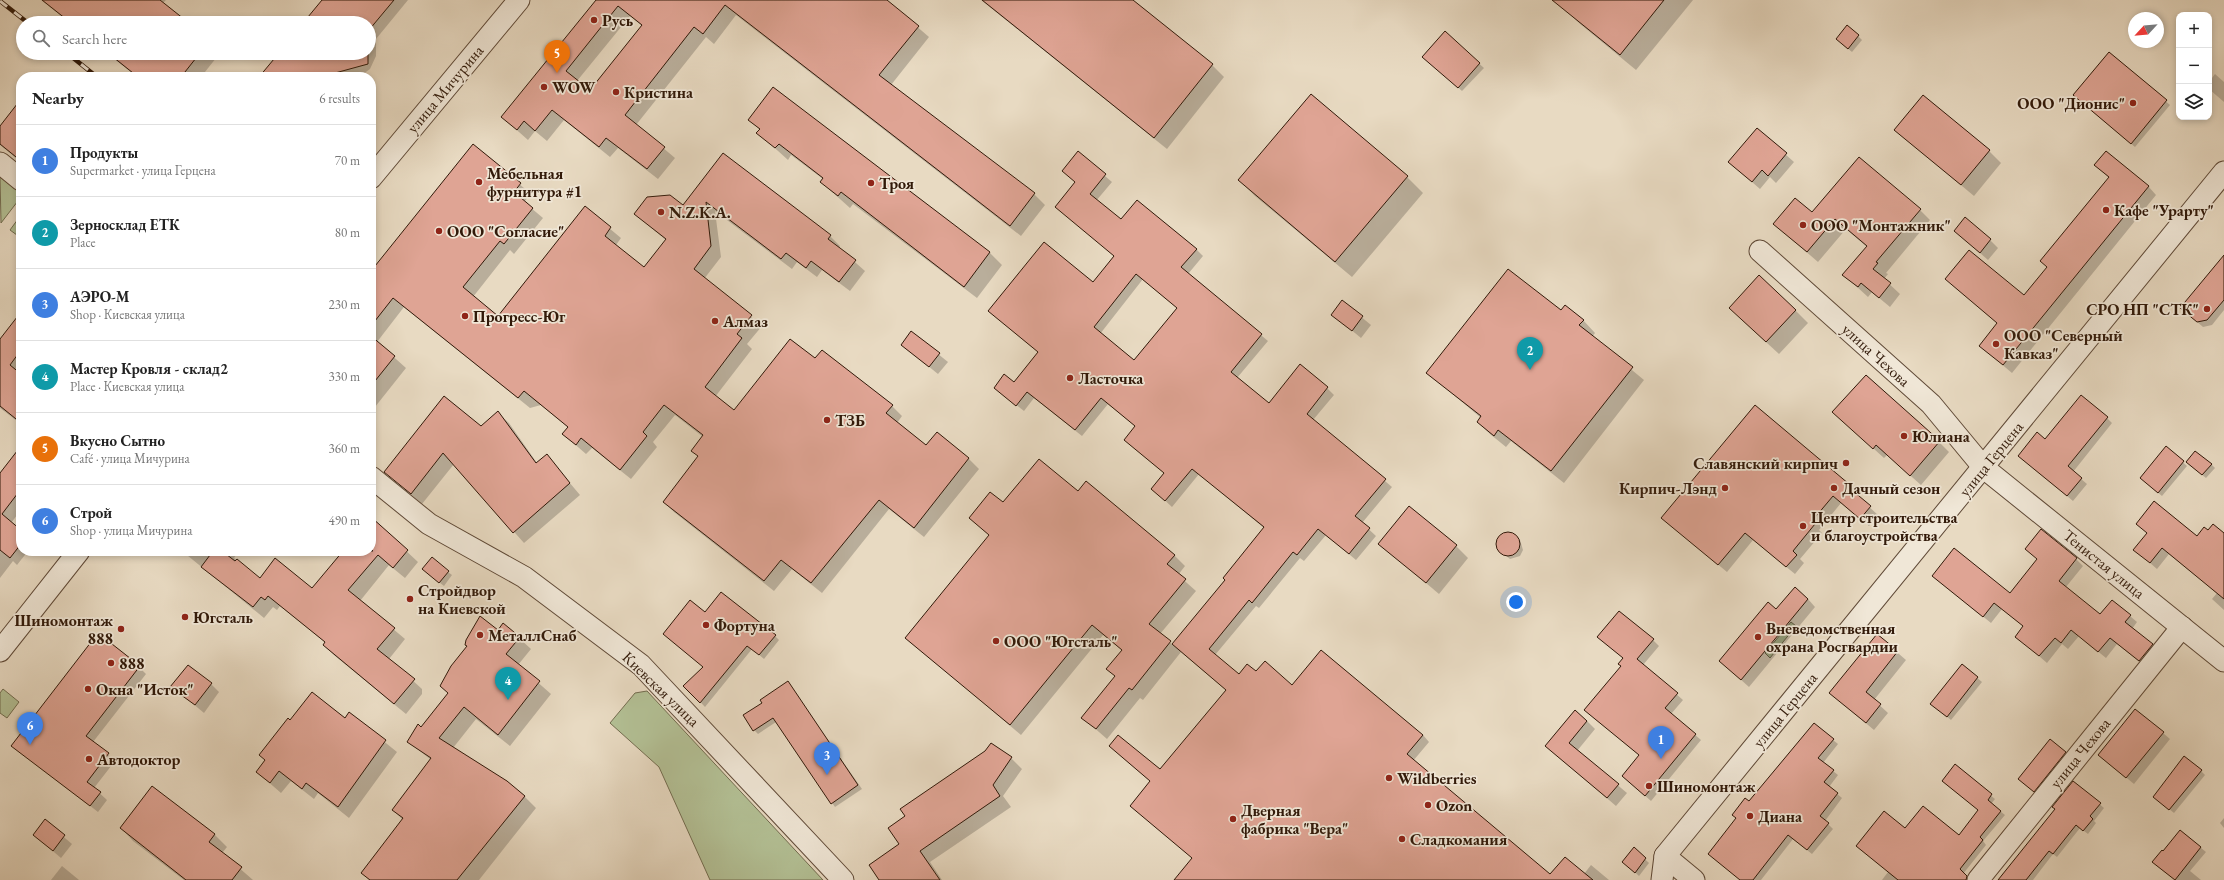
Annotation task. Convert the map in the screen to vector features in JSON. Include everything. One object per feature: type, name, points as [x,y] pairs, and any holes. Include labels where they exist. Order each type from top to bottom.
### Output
[{"type":"street","name":"улица Мичурина","points":[[376,172],[519,0]]},
{"type":"street","points":[[0,163],[16,176]]},
{"type":"street","name":"улица Герцена","points":[[1664,856],[1984,468],[2224,172]]},
{"type":"street","name":"улица Чехова","points":[[1760,251],[1931,404],[1984,468]]},
{"type":"street","name":"Тенистая улица","points":[[1984,468],[2224,661]]},
{"type":"street","name":"Киевская улица","points":[[376,482],[429,524],[524,577],[641,665],[843,880]]},
{"type":"street","points":[[0,651],[75,556]]},
{"type":"street","name":"улица Чехова","points":[[1978,880],[2182,627]]},
{"type":"street","points":[[1662,880],[1664,856]]},
{"type":"street","points":[[1664,856],[1694,880]]},
{"type":"green space","points":[[0,177],[16,189],[16,204],[1,223]]},
{"type":"green space","points":[[16,222],[16,234],[10,230]]},
{"type":"green space","points":[[1791,622],[1796,626],[1770,658],[1765,653]]},
{"type":"green space","points":[[3,689],[19,702],[7,718],[0,713],[0,693]]},
{"type":"green space","points":[[647,691],[823,880],[710,880],[659,767],[610,723],[635,693]]},
{"type":"building","points":[[42,0],[160,0],[180,16],[62,16]]},
{"type":"building","points":[[322,0],[394,0],[376,22],[376,16],[309,16]]},
{"type":"building","points":[[596,0],[887,0],[919,26],[879,75],[1035,193],[1010,226],[725,5],[703,34],[694,27],[625,115],[665,147],[647,169],[606,138],[599,147],[552,110],[535,131],[524,121],[517,130],[501,117]],"holes":[[[618,6],[642,25],[590,90],[566,71]]]},
{"type":"building","points":[[982,0],[1133,0],[1213,64],[1154,138]]},
{"type":"building","points":[[1552,0],[1664,0],[1620,55]]},
{"type":"building","points":[[1847,25],[1859,35],[1848,49],[1836,39]]},
{"type":"building","points":[[1445,31],[1480,63],[1458,88],[1422,57]]},
{"type":"building","points":[[2109,52],[2167,100],[2131,144],[2073,95]]},
{"type":"building","points":[[117,60],[194,60],[185,72],[132,72]]},
{"type":"building","points":[[273,60],[368,60],[368,64],[339,72],[263,72]]},
{"type":"building","points":[[773,87],[990,252],[964,287],[841,192],[838,196],[820,182],[823,178],[779,144],[775,148],[756,133],[760,129],[748,120]]},
{"type":"building","points":[[1311,94],[1408,176],[1335,262],[1238,180]]},
{"type":"building","points":[[1923,95],[1990,150],[1961,185],[1894,130]]},
{"type":"building","points":[[16,105],[16,157],[0,144],[0,126]]},
{"type":"building","points":[[1757,128],[1787,153],[1768,176],[1762,170],[1752,182],[1728,162]]},
{"type":"building","points":[[473,144],[521,183],[514,192],[533,208],[504,244],[500,241],[463,287],[498,316],[585,206],[611,227],[605,236],[644,267],[666,239],[634,214],[647,197],[670,195],[683,205],[723,153],[831,235],[828,239],[856,260],[839,282],[811,261],[806,268],[786,253],[781,259],[706,202],[711,246],[694,269],[752,315],[737,334],[742,338],[705,387],[734,410],[790,339],[815,358],[822,350],[893,405],[886,413],[926,445],[937,432],[969,458],[914,528],[879,500],[811,583],[781,560],[764,581],[663,502],[698,456],[691,451],[703,435],[664,405],[643,432],[647,436],[620,470],[581,438],[576,445],[562,434],[568,427],[524,391],[518,398],[393,298],[376,320],[376,265]]},
{"type":"building","points":[[1078,151],[1106,174],[1090,194],[1121,219],[1137,200],[1197,249],[1181,267],[1262,334],[1231,372],[1269,403],[1300,364],[1328,387],[1307,414],[1386,479],[1355,516],[1370,528],[1349,554],[1318,529],[1297,555],[1293,552],[1252,603],[1249,600],[1209,649],[1239,674],[1247,664],[1256,671],[1265,661],[1292,685],[1321,650],[1423,735],[1407,754],[1550,874],[1565,857],[1593,880],[1174,880],[1192,858],[1130,806],[1150,781],[1109,746],[1118,735],[1160,769],[1226,690],[1172,644],[1225,580],[1223,578],[1264,527],[1192,469],[1165,501],[1151,489],[1164,473],[1124,440],[1135,426],[1101,398],[1075,430],[1027,392],[1016,406],[994,388],[1004,374],[1014,382],[1038,352],[988,311],[1044,242],[1093,282],[1114,256],[1055,207],[1075,182],[1062,171]],"holes":[[[1136,274],[1177,308],[1134,360],[1094,327]]]},
{"type":"building","points":[[2106,151],[2149,186],[2003,365],[1979,346],[1997,323],[1945,279],[1969,250],[2024,295],[2047,267],[2040,261],[2109,177],[2094,165]]},
{"type":"building","points":[[1859,157],[1921,209],[1876,262],[1878,263],[1873,269],[1891,283],[1879,298],[1861,283],[1858,287],[1842,275],[1867,246],[1835,219],[1807,252],[1773,224],[1795,198],[1812,212]]},
{"type":"building","points":[[1965,217],[1991,239],[1980,253],[1954,231]]},
{"type":"building","points":[[2224,255],[2224,300],[2207,320],[2197,322],[2180,308]]},
{"type":"building","points":[[1508,269],[1561,310],[1565,305],[1584,320],[1579,325],[1633,367],[1551,471],[1498,430],[1494,436],[1477,422],[1481,416],[1426,373]]},
{"type":"building","points":[[1759,275],[1796,310],[1766,342],[1729,308]]},
{"type":"building","points":[[1342,300],[1363,316],[1352,331],[1331,315]]},
{"type":"building","points":[[16,318],[16,357],[10,365],[16,370],[16,419],[0,406],[0,339]]},
{"type":"building","points":[[911,331],[940,353],[929,367],[901,345]]},
{"type":"building","points":[[376,340],[395,356],[376,380]]},
{"type":"building","points":[[1866,375],[1940,441],[1910,476],[1876,445],[1873,449],[1832,412]]},
{"type":"building","points":[[2081,395],[2108,417],[2068,466],[2082,478],[2067,496],[2018,456],[2037,432],[2045,439]]},
{"type":"building","points":[[444,396],[481,426],[498,411],[536,463],[547,454],[570,483],[513,533],[443,453],[411,494],[384,472]]},
{"type":"building","points":[[1755,405],[1849,484],[1847,486],[1871,506],[1860,519],[1833,496],[1812,521],[1815,524],[1793,551],[1797,555],[1786,567],[1745,533],[1718,565],[1661,518]]},
{"type":"building","points":[[2166,446],[2184,461],[2158,493],[2140,478]]},
{"type":"building","points":[[2195,451],[2212,464],[2202,475],[2186,462]]},
{"type":"building","points":[[16,452],[16,496],[2,514],[16,526],[16,550],[10,558],[0,550],[0,473]]},
{"type":"building","points":[[1039,459],[1078,491],[1086,481],[1175,555],[1167,564],[1186,579],[1149,624],[1171,641],[1132,690],[1129,688],[1096,729],[1081,718],[1115,676],[1106,669],[1122,650],[1092,625],[1010,725],[905,638],[989,535],[969,518],[990,492],[1003,502]]},
{"type":"building","points":[[2154,501],[2197,536],[2204,527],[2208,530],[2213,524],[2224,533],[2224,599],[2162,548],[2150,563],[2133,550],[2147,533],[2136,524]]},
{"type":"building","points":[[1409,506],[1457,545],[1426,583],[1378,544]]},
{"type":"building","points":[[376,521],[408,550],[393,568],[378,555],[348,590],[395,628],[377,649],[415,679],[394,704],[323,645],[325,642],[268,596],[265,600],[261,597],[253,607],[201,567],[209,556],[228,556],[235,561],[237,559],[260,578],[275,558],[312,588],[339,556],[376,556]]},
{"type":"building","points":[[2041,529],[2077,558],[2059,581],[2100,614],[2112,600],[2131,615],[2125,622],[2153,644],[2139,661],[2110,638],[2098,652],[2071,630],[2061,643],[2055,638],[2039,656],[2015,637],[2023,626],[1994,603],[1983,617],[1932,576],[1954,548],[2010,593],[2037,559],[2025,549]]},
{"type":"building","points":[[1508,532],[1513,533],[1519,539],[1519,549],[1513,555],[1508,556],[1503,555],[1497,549],[1496,544],[1497,539],[1503,533]]},
{"type":"building","points":[[432,557],[449,571],[439,583],[422,569]]},
{"type":"building","name":"Вневедомственная охрана Росгвардии","points":[[1795,587],[1808,599],[1741,680],[1719,661],[1768,602],[1776,609]]},
{"type":"building","points":[[721,592],[776,635],[759,655],[747,646],[700,703],[683,686],[703,667],[663,634],[690,600],[705,612]]},
{"type":"building","points":[[1619,611],[1654,639],[1637,659],[1678,693],[1665,708],[1696,734],[1645,796],[1622,776],[1639,755],[1584,710],[1621,666],[1618,664],[1623,658],[1597,637]]},
{"type":"building","points":[[480,616],[498,630],[503,623],[520,637],[506,654],[540,681],[498,735],[464,707],[439,738],[507,781],[525,796],[457,880],[370,880],[361,873],[403,818],[392,810],[431,758],[407,742],[418,724],[421,727],[448,693],[440,686],[451,666],[467,646],[465,645],[466,640]]},
{"type":"building","points":[[98,633],[140,666],[86,736],[109,753],[87,782],[101,792],[90,806],[11,746]]},
{"type":"building","points":[[1877,634],[1898,651],[1866,692],[1881,704],[1866,723],[1829,693]]},
{"type":"building","points":[[1962,664],[1978,677],[1947,717],[1930,704]]},
{"type":"building","points":[[188,665],[212,683],[195,705],[170,687]]},
{"type":"building","points":[[788,681],[858,785],[831,804],[773,718],[753,731],[743,715],[762,703],[760,700]]},
{"type":"building","points":[[312,692],[345,718],[349,712],[386,740],[338,807],[306,783],[302,789],[279,771],[270,783],[256,772],[265,760],[259,755],[288,718],[290,720]]},
{"type":"building","points":[[2135,709],[2164,732],[2126,778],[2098,755]]},
{"type":"building","points":[[1575,710],[1587,721],[1569,743],[1619,784],[1607,798],[1545,746]]},
{"type":"building","points":[[1814,723],[1834,739],[1818,758],[1834,770],[1824,782],[1838,793],[1820,816],[1829,823],[1807,850],[1788,835],[1753,880],[1740,880],[1708,854],[1736,818],[1732,815],[1745,798],[1749,801]]},
{"type":"building","points":[[2050,739],[2066,752],[2034,792],[2018,779]]},
{"type":"building","points":[[991,743],[1012,757],[993,785],[1000,796],[920,851],[940,880],[879,880],[869,865],[899,844],[888,828],[905,816],[900,809],[985,751]]},
{"type":"building","points":[[2184,756],[2202,770],[2169,810],[2153,797]]},
{"type":"building","points":[[1955,764],[1992,794],[1988,800],[2001,811],[1980,837],[1983,840],[1960,869],[1967,876],[1966,880],[1898,880],[1856,846],[1884,811],[1905,828],[1923,806],[1959,835],[1978,810],[1942,781]]},
{"type":"building","points":[[2073,781],[2101,803],[2090,816],[2093,819],[2083,831],[2076,825],[2053,854],[2049,851],[2026,880],[1998,880],[2055,809],[2052,807]]},
{"type":"building","points":[[152,786],[215,834],[209,842],[242,867],[232,880],[186,880],[120,828]]},
{"type":"building","points":[[45,819],[65,835],[53,851],[33,835]]},
{"type":"building","points":[[2180,830],[2201,847],[2175,880],[2152,862]]},
{"type":"building","points":[[1634,847],[1646,858],[1635,873],[1622,862]]},
{"type":"railway","points":[[0,1],[19,16]]},
{"type":"railway","points":[[76,60],[91,72]]},
{"type":"place","name":"Русь","points":[[594,20]]},
{"type":"place","name":"Вкусно Сытно","points":[[557,73]]},
{"type":"place","name":"WOW","points":[[544,87]]},
{"type":"place","name":"Кристина","points":[[616,92]]},
{"type":"place","name":"ООО \"Дионис\"","points":[[2133,103]]},
{"type":"place","name":"Мебельная фурнитура #1","points":[[479,182]]},
{"type":"place","name":"Троя","points":[[871,183]]},
{"type":"place","name":"Кафе \"Урарту\"","points":[[2106,210]]},
{"type":"place","name":"N.Z.K.A.","points":[[661,212]]},
{"type":"place","name":"ООО \"Монтажник\"","points":[[1803,225]]},
{"type":"place","name":"ООО \"Согласие\"","points":[[439,231]]},
{"type":"place","name":"СРО НП \"СТК\"","points":[[2207,309]]},
{"type":"place","name":"Прогресс-Юг","points":[[465,316]]},
{"type":"place","name":"Алмаз","points":[[715,321]]},
{"type":"place","name":"ООО \"Северный Кавказ\"","points":[[1996,344]]},
{"type":"place","name":"Зерносклад ЕТК","points":[[1530,370]]},
{"type":"place","name":"Ласточка","points":[[1070,378]]},
{"type":"place","name":"ТЗБ","points":[[827,420]]},
{"type":"place","name":"Юлиана","points":[[1904,436]]},
{"type":"place","name":"Славянский кирпич","points":[[1846,463]]},
{"type":"place","name":"Кирпич-Лэнд","points":[[1725,488]]},
{"type":"place","name":"Дачный сезон","points":[[1834,488]]},
{"type":"place","name":"Центр строительства и благоустройства","points":[[1803,526]]},
{"type":"place","name":"Стройдвор на Киевской","points":[[410,599]]},
{"type":"place","name":"Югсталь","points":[[185,617]]},
{"type":"place","name":"Фортуна","points":[[706,625]]},
{"type":"place","name":"Шиномонтаж 888","points":[[121,629]]},
{"type":"place","name":"МеталлСнаб","points":[[480,635]]},
{"type":"place","name":"Вневедомственная охрана Росгвардии","points":[[1758,637]]},
{"type":"place","name":"ООО \"Югсталь\"","points":[[996,641]]},
{"type":"place","name":"888","points":[[111,663]]},
{"type":"place","name":"Окна \"Исток\"","points":[[88,689]]},
{"type":"place","name":"Мастер Кровля - склад2","points":[[508,700]]},
{"type":"place","name":"Строй","points":[[30,745]]},
{"type":"place","name":"Автодоктор","points":[[89,759]]},
{"type":"place","name":"Продукты","points":[[1661,759]]},
{"type":"place","name":"АЭРО-М","points":[[827,775]]},
{"type":"place","name":"Wildberries","points":[[1389,778]]},
{"type":"place","name":"Шиномонтаж","points":[[1649,786]]},
{"type":"place","name":"Ozon","points":[[1428,805]]},
{"type":"place","name":"Диана","points":[[1750,816]]},
{"type":"place","name":"Дверная фабрика \"Вера\"","points":[[1233,819]]},
{"type":"place","name":"Сладкомания","points":[[1402,839]]}]
